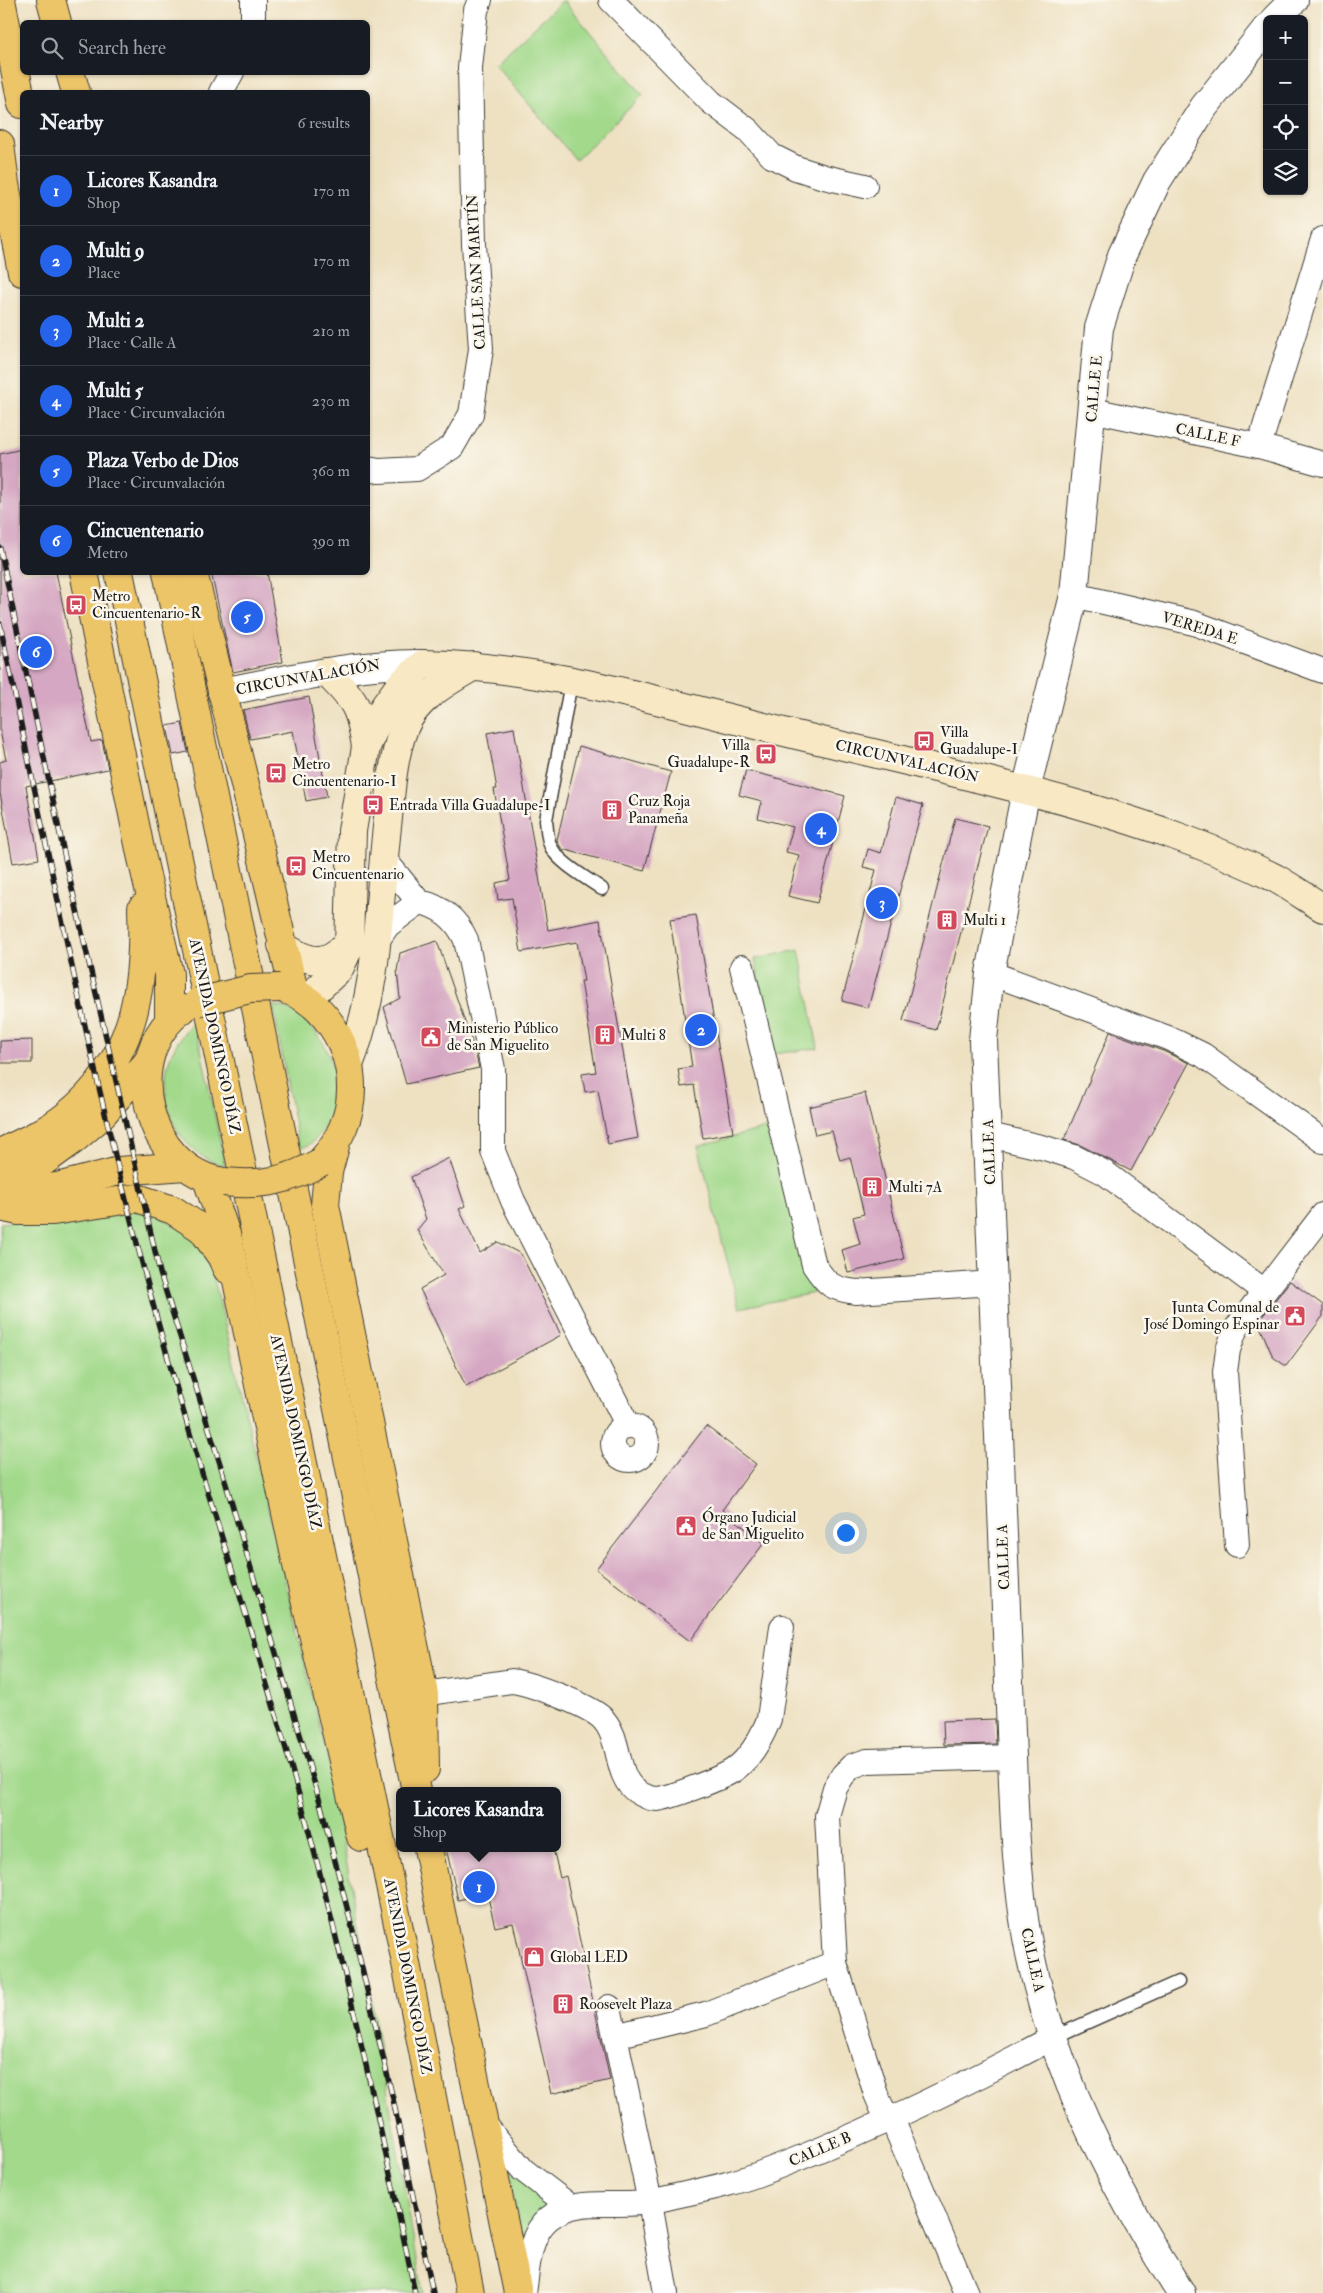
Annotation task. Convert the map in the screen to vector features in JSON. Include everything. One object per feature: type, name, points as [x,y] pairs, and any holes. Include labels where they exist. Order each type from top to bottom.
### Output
[{"type":"main road","points":[[1,0],[20,94]]},
{"type":"main road","points":[[50,0],[55,20]]},
{"type":"main road","points":[[65,75],[68,90]]},
{"type":"main road","points":[[71,75],[75,90]]},
{"type":"main road","points":[[0,144],[5,184],[20,262]]},
{"type":"main road","points":[[85,575],[140,854],[169,974],[169,1021]]},
{"type":"main road","name":"AVENIDA DOMINGO DÍAZ","points":[[120,575],[404,1954],[470,2293]]},
{"type":"main road","points":[[167,575],[415,1787]]},
{"type":"main road","points":[[194,575],[293,993]]},
{"type":"main road","name":"CIRCUNVALACIÓN","points":[[293,993],[339,969],[346,956],[351,938],[352,831],[366,747],[384,707],[400,685],[423,664],[517,670],[1026,790],[1148,825],[1213,850],[1276,879],[1323,908]]},
{"type":"main road","points":[[349,1066],[360,1037],[378,939],[394,768],[404,728],[417,707],[437,688],[474,666]]},
{"type":"main road","points":[[326,672],[352,699],[362,718],[366,747]]},
{"type":"main road","points":[[0,1153],[38,1135],[66,1116],[92,1090],[112,1062],[128,1032],[138,1001],[142,967],[140,854]]},
{"type":"main road","points":[[282,946],[303,958],[316,961],[335,955],[351,938]]},
{"type":"main road","points":[[404,1954],[361,1837],[297,1565],[230,1243],[205,1176],[165,1145],[152,1119],[146,1090],[148,1062],[154,1043],[169,1021],[182,1009],[198,1002],[250,989],[293,993],[330,1024],[342,1044],[349,1066],[352,1090],[348,1115],[328,1154],[325,1205],[424,1694],[425,1787]]},
{"type":"main road","points":[[0,1175],[43,1162],[72,1141],[99,1118],[148,1062]]},
{"type":"main road","points":[[0,1194],[57,1187],[119,1171],[205,1176],[249,1184],[275,1182],[299,1174],[328,1154]]},
{"type":"main road","points":[[0,1207],[19,1211],[53,1211],[137,1198],[173,1210],[202,1229],[221,1256],[240,1298]]},
{"type":"main road","points":[[429,1852],[518,2293]]},
{"type":"street","points":[[253,20],[254,0]]},
{"type":"street","name":"CALLE SAN MARTÍN","points":[[370,469],[379,471],[417,469],[452,447],[471,414],[481,349],[474,244],[470,68],[476,10],[480,0]]},
{"type":"street","points":[[611,0],[711,102],[748,130],[772,156],[824,177],[865,186]]},
{"type":"street","points":[[1279,15],[1294,0]]},
{"type":"street","name":"CALLE E","points":[[1026,790],[1074,595],[1099,328],[1122,255],[1157,181],[1204,107],[1263,33]]},
{"type":"street","points":[[222,90],[230,75]]},
{"type":"street","points":[[1259,446],[1323,239]]},
{"type":"street","name":"CALLE F","points":[[1092,410],[1259,446],[1323,464]]},
{"type":"street","name":"VEREDA E","points":[[1074,595],[1194,623],[1323,671]]},
{"type":"street","name":"CIRCUNVALACIÓN","points":[[222,692],[326,672],[387,664],[423,664]]},
{"type":"street","name":"CALLE A","points":[[1026,790],[990,973],[983,1040],[1015,1833],[1024,1920],[1038,1989],[1052,2038],[1113,2179],[1149,2244],[1181,2293]]},
{"type":"street","points":[[384,859],[419,902],[432,904],[460,926],[466,940],[492,1069],[493,1150],[513,1201],[628,1426]]},
{"type":"street","points":[[378,939],[388,925],[419,902]]},
{"type":"street","points":[[742,967],[814,1265],[825,1282],[839,1290],[856,1292],[994,1283]]},
{"type":"street","points":[[990,973],[1168,1038],[1203,1055],[1323,1141]]},
{"type":"street","points":[[988,1135],[1045,1148],[1074,1157],[1105,1173],[1264,1292]]},
{"type":"street","points":[[1237,1545],[1225,1372],[1228,1350],[1236,1330],[1323,1215]]},
{"type":"street","points":[[424,1694],[512,1681],[525,1683],[581,1706],[602,1719],[609,1729],[628,1782],[641,1794],[659,1799],[724,1776],[739,1766],[756,1745],[769,1719],[782,1627]]},
{"type":"street","points":[[966,2293],[892,2119],[882,2108],[876,2094],[835,1963],[827,1816],[835,1788],[843,1775],[852,1766],[867,1761],[1012,1757]]},
{"type":"street","points":[[615,2036],[706,2014],[835,1963]]},
{"type":"street","points":[[608,2007],[650,2202],[666,2293]]},
{"type":"street","name":"CALLE B","points":[[524,2293],[532,2246],[538,2231],[548,2219],[570,2206],[650,2202],[763,2173],[892,2119],[978,2078],[1052,2038]]},
{"type":"street","points":[[485,2125],[502,2148],[523,2170],[570,2206]]},
{"type":"lane","points":[[571,682],[546,820],[548,836],[551,848],[558,856],[602,889]]},
{"type":"lane","points":[[1052,2038],[1178,1982]]},
{"type":"green space","points":[[563,0],[643,95],[576,160],[495,64]]},
{"type":"green space","points":[[799,950],[818,1048],[773,1054],[755,959]]},
{"type":"green space","points":[[273,1006],[286,1008],[294,1012],[315,1032],[324,1045],[334,1074],[333,1105],[328,1120],[316,1139],[308,1145],[299,1148]]},
{"type":"green space","points":[[195,1022],[225,1164],[222,1165],[204,1157],[189,1145],[177,1130],[166,1094],[166,1075],[171,1056],[180,1039],[190,1025]]},
{"type":"green space","points":[[774,1126],[814,1293],[739,1308],[698,1146]]},
{"type":"green space","points":[[147,1208],[206,1245],[331,1774],[423,2293],[0,2293],[0,1223]]},
{"type":"green space","points":[[507,2169],[565,2206],[521,2241]]},
{"type":"building","points":[[20,449],[20,575],[57,575],[91,742],[102,740],[108,769],[26,786],[39,859],[13,863],[0,793],[0,762],[6,760],[0,731],[0,454]]},
{"type":"building","points":[[212,575],[268,575],[283,662],[233,672]]},
{"type":"building","points":[[309,697],[327,797],[306,801],[293,731],[250,739],[243,710]]},
{"type":"building","points":[[182,723],[188,752],[173,755],[167,726]]},
{"type":"building","points":[[514,728],[548,930],[600,920],[638,1138],[608,1144],[598,1090],[585,1092],[582,1074],[596,1072],[581,981],[584,981],[577,942],[521,952],[512,898],[498,900],[496,883],[510,880],[494,789],[497,789],[487,733]]},
{"type":"building","name":"Cruz Roja Panameña","points":[[579,746],[671,772],[644,871],[562,849],[558,843],[557,840]]},
{"type":"building","points":[[746,770],[845,796],[817,903],[788,896],[799,855],[786,852],[793,827],[758,818],[762,801],[739,795]]},
{"type":"building","points":[[896,797],[923,805],[868,1008],[842,1001],[876,870],[863,867],[868,849],[881,853]]},
{"type":"building","name":"Multi 1","points":[[955,818],[988,826],[936,1030],[903,1021]]},
{"type":"building","points":[[696,915],[733,1133],[703,1138],[694,1085],[681,1087],[678,1069],[692,1067],[670,919]]},
{"type":"building","name":"Ministerio Público de San Miguelito","points":[[437,941],[475,1051],[479,1068],[406,1084],[384,1007],[400,998],[397,971],[400,953]]},
{"type":"building","points":[[1110,1032],[1163,1051],[1189,1063],[1131,1171],[1080,1145],[1064,1140]]},
{"type":"building","points":[[32,1040],[32,1063],[0,1063],[0,1041]]},
{"type":"building","name":"Multi 7A","points":[[865,1093],[904,1259],[848,1273],[842,1250],[860,1244],[853,1217],[864,1214],[850,1157],[840,1160],[832,1131],[815,1135],[809,1107]]},
{"type":"building","points":[[449,1158],[465,1206],[459,1209],[480,1253],[498,1242],[521,1254],[561,1335],[466,1387],[420,1289],[444,1275],[417,1230],[426,1219],[411,1177]]},
{"type":"building","points":[[1290,1281],[1323,1305],[1323,1316],[1286,1366],[1273,1357],[1258,1322]]},
{"type":"building","name":"Órgano Judicial de San Miguelito","points":[[706,1426],[756,1464],[722,1510],[764,1543],[690,1641],[596,1569]]},
{"type":"building","points":[[995,1719],[996,1744],[944,1745],[943,1721]]},
{"type":"building","name":"Roosevelt Plaza","points":[[447,1852],[554,1852],[560,1878],[566,1876],[610,2080],[551,2094],[513,1923],[495,1927],[487,1893],[458,1900]]},
{"type":"railway","points":[[0,548],[65,858],[160,1273],[221,1467],[320,1802],[393,2099],[433,2293]]},
{"type":"railway","points":[[0,624],[68,950],[124,1193],[163,1342],[304,1813],[335,1932],[363,2052],[415,2293]]},
{"type":"place","name":"Metro Cincuentenario-R","points":[[76,605]]},
{"type":"place","name":"Plaza Verbo de Dios","points":[[247,617]]},
{"type":"place","name":"Cincuentenario","points":[[36,652]]},
{"type":"place","name":"Villa Guadalupe-I","points":[[924,741]]},
{"type":"place","name":"Villa Guadalupe-R","points":[[766,754]]},
{"type":"place","name":"Metro Cincuentenario-I","points":[[276,773]]},
{"type":"place","name":"Entrada Villa Guadalupe-I","points":[[373,805]]},
{"type":"place","name":"Cruz Roja Panameña","points":[[612,810]]},
{"type":"place","name":"Multi 5","points":[[821,829]]},
{"type":"place","name":"Metro Cincuentenario","points":[[296,866]]},
{"type":"place","name":"Multi 2","points":[[882,903]]},
{"type":"place","name":"Multi 1","points":[[947,920]]},
{"type":"place","name":"Multi 9","points":[[701,1030]]},
{"type":"place","name":"Multi 8","points":[[605,1035]]},
{"type":"place","name":"Ministerio Público de San Miguelito","points":[[431,1037]]},
{"type":"place","name":"Multi 7A","points":[[872,1187]]},
{"type":"place","name":"Junta Comunal de José Domingo Espinar","points":[[1295,1316]]},
{"type":"place","name":"Órgano Judicial de San Miguelito","points":[[686,1526]]},
{"type":"place","name":"Licores Kasandra","points":[[479,1887]]},
{"type":"place","name":"Global LED","points":[[534,1957]]},
{"type":"place","name":"Roosevelt Plaza","points":[[563,2004]]}]
